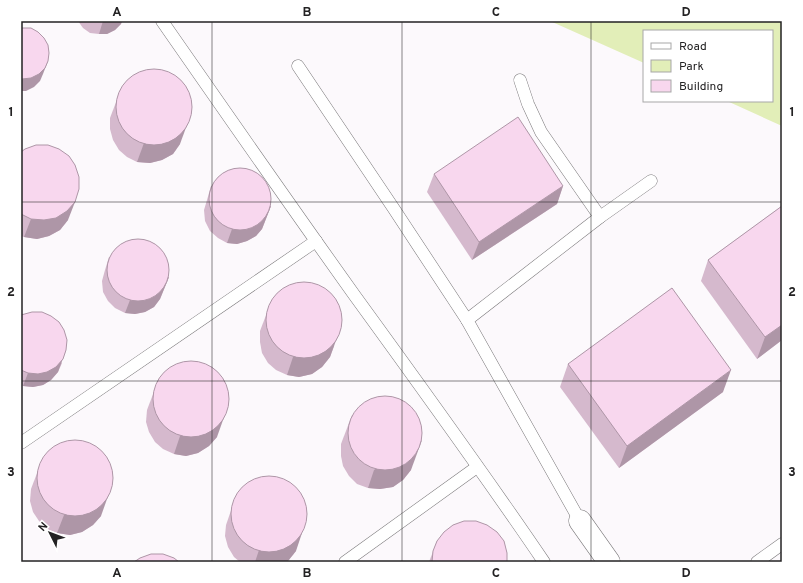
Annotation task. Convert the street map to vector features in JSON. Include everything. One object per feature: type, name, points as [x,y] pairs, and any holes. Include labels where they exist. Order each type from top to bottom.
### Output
[{"type":"street","points":[[580,521],[609,562]]},
{"type":"lane","points":[[162,21],[269,175],[478,467],[544,562]]},
{"type":"lane","points":[[298,66],[467,320],[580,521]]},
{"type":"lane","points":[[520,80],[528,104],[541,132],[600,217]]},
{"type":"lane","points":[[467,320],[600,217],[650,181]]},
{"type":"lane","points":[[21,442],[316,241]]},
{"type":"lane","points":[[345,562],[478,467]]},
{"type":"lane","points":[[757,562],[782,544]]},
{"type":"green space","points":[[550,21],[782,21],[782,126],[729,102],[773,102],[773,30],[643,30],[643,63]]},
{"type":"building","points":[[21,28],[31,28],[38,32],[48,45],[49,53],[45,68],[39,74],[31,78],[22,79],[21,78]]},
{"type":"building","points":[[154,69],[168,72],[181,80],[189,93],[192,107],[189,121],[181,134],[168,142],[154,145],[140,142],[127,134],[119,121],[116,107],[119,93],[127,80],[140,72]]},
{"type":"building","points":[[518,117],[563,186],[479,242],[434,174]]},
{"type":"building","points":[[36,145],[48,145],[59,149],[69,156],[75,165],[79,177],[79,189],[75,202],[67,211],[56,218],[44,220],[31,219],[21,214],[21,152]]},
{"type":"building","points":[[240,168],[252,170],[262,177],[269,187],[271,199],[269,211],[262,221],[252,228],[240,230],[228,228],[218,221],[211,211],[209,199],[211,187],[218,177],[228,170]]},
{"type":"building","points":[[782,206],[782,325],[765,337],[708,260]]},
{"type":"building","points":[[132,239],[144,239],[160,248],[167,258],[169,270],[167,282],[160,292],[144,301],[132,301],[121,296],[112,287],[107,276],[107,264],[112,253],[121,244]]},
{"type":"building","points":[[304,282],[318,285],[331,293],[339,306],[342,320],[339,334],[331,347],[318,355],[304,358],[290,355],[277,347],[269,334],[266,320],[269,306],[277,293],[290,285]]},
{"type":"building","points":[[672,288],[731,370],[627,446],[568,364]]},
{"type":"building","points":[[32,312],[42,312],[59,322],[64,330],[67,340],[63,359],[56,367],[47,372],[38,374],[28,373],[21,370],[21,315]]},
{"type":"building","points":[[191,361],[205,364],[218,372],[226,385],[229,399],[226,413],[218,426],[205,434],[191,437],[177,434],[164,426],[156,413],[153,399],[156,385],[164,372],[177,364]]},
{"type":"building","points":[[378,396],[392,396],[399,398],[412,406],[420,419],[422,433],[420,447],[412,460],[399,468],[392,470],[378,470],[371,468],[358,460],[350,447],[348,440],[348,426],[350,419],[358,406],[371,398]]},
{"type":"building","points":[[75,440],[89,443],[102,451],[110,464],[113,478],[110,492],[102,505],[89,513],[75,516],[61,513],[48,505],[40,492],[37,478],[40,464],[48,451],[61,443]]},
{"type":"building","points":[[269,476],[283,479],[296,487],[304,500],[307,514],[304,528],[296,541],[283,549],[269,552],[255,549],[242,541],[234,528],[231,514],[234,500],[242,487],[255,479]]},
{"type":"building","points":[[464,521],[476,521],[487,525],[497,532],[504,541],[507,553],[507,562],[432,562],[433,551],[437,541],[444,532],[453,525]]},
{"type":"building","points":[[151,554],[163,554],[174,558],[179,562],[134,562]]}]
